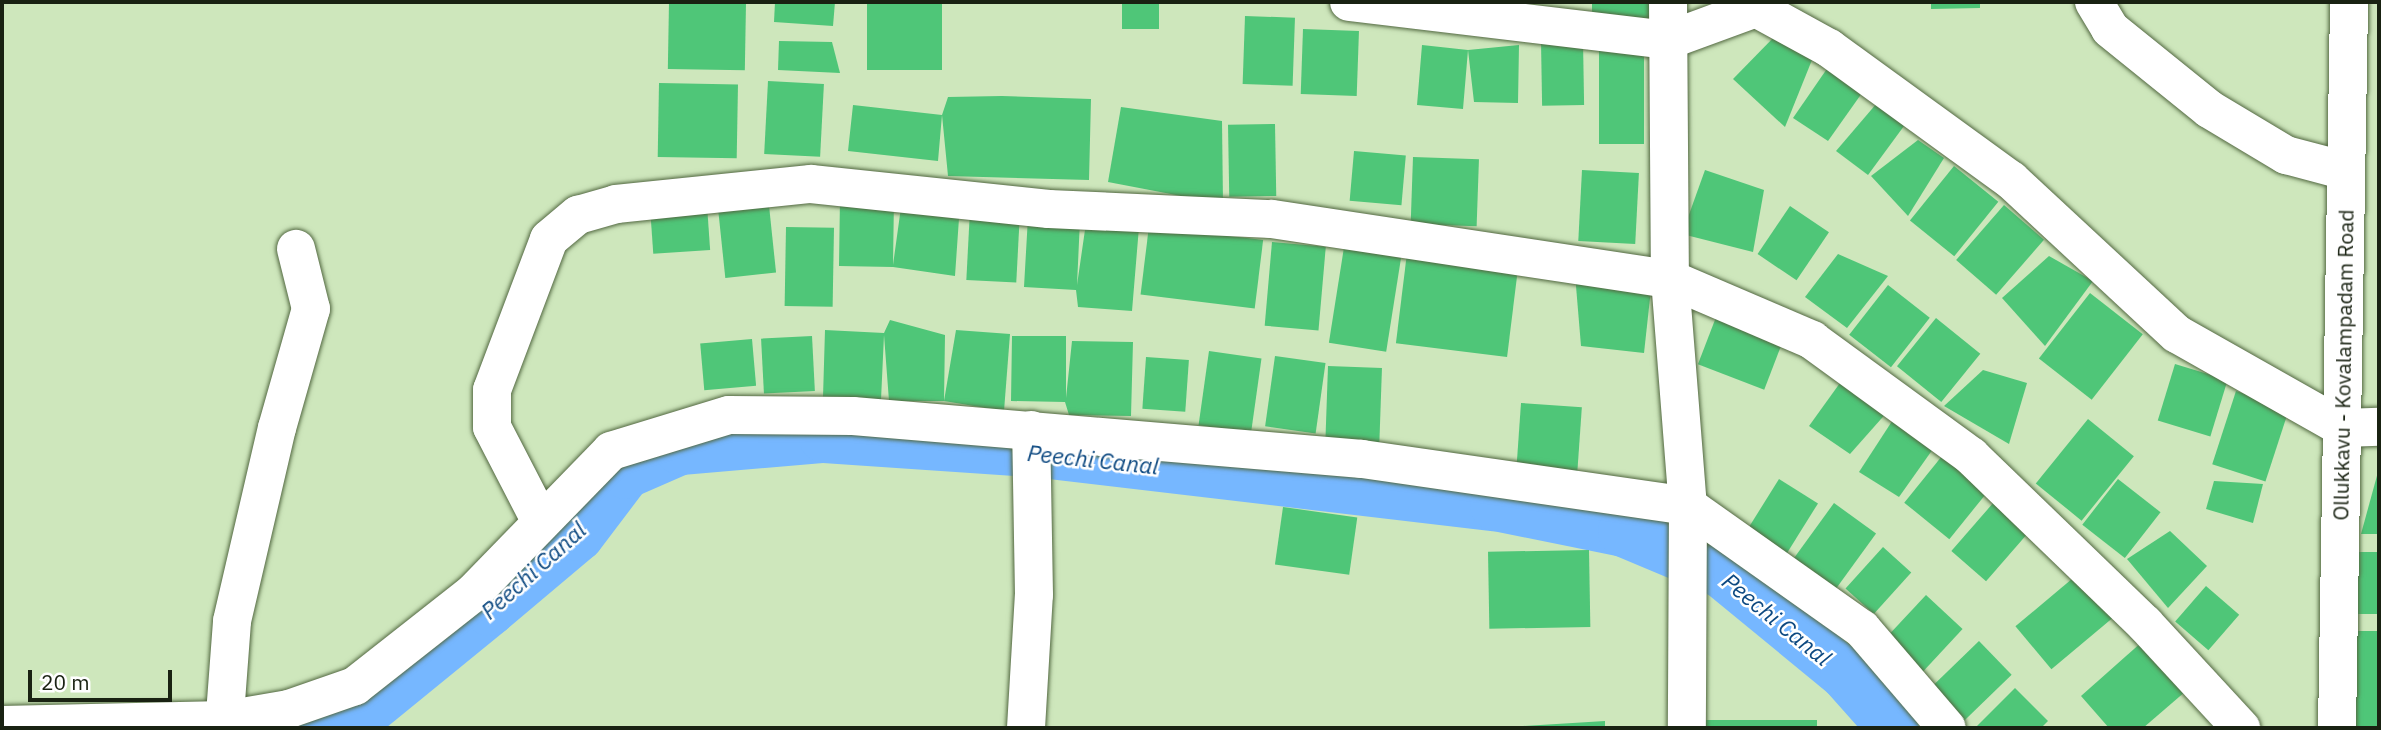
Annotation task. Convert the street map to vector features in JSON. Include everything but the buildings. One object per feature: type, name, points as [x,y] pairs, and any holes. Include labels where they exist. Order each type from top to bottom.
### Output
[{"type":"street","points":[[1349,2],[1669,40],[1751,5],[1829,48],[2011,180],[2177,334],[2361,428]]},
{"type":"street","points":[[1668,2],[1670,279],[1688,516],[1687,728]]},
{"type":"street","points":[[2094,2],[2110,29],[2209,109],[2286,155],[2346,170]]},
{"type":"street","name":"Ollukkavu - Kovalampadam Road","points":[[2337,728],[2361,428],[2346,170],[2348,2]]},
{"type":"street","points":[[541,523],[492,427],[492,390],[549,239],[578,215],[616,204],[811,184],[1049,209],[1272,219],[1670,279],[1811,340],[1970,456],[2145,624],[2241,728]]},
{"type":"street","points":[[225,724],[232,621],[278,428],[311,309],[296,249]]},
{"type":"street","points":[[2,724],[225,724],[289,709],[355,686],[474,593],[611,452],[729,415],[853,415],[1362,459],[1688,516],[1862,629],[1947,728]]},
{"type":"street","points":[[1027,728],[1034,595],[1031,430]]},
{"type":"waterway","name":"Peechi Canal","points":[[324,728],[353,721],[578,535],[625,473],[680,449],[824,437],[1032,451],[1495,505],[1623,531],[1721,572],[1845,674],[1893,728]]}]
